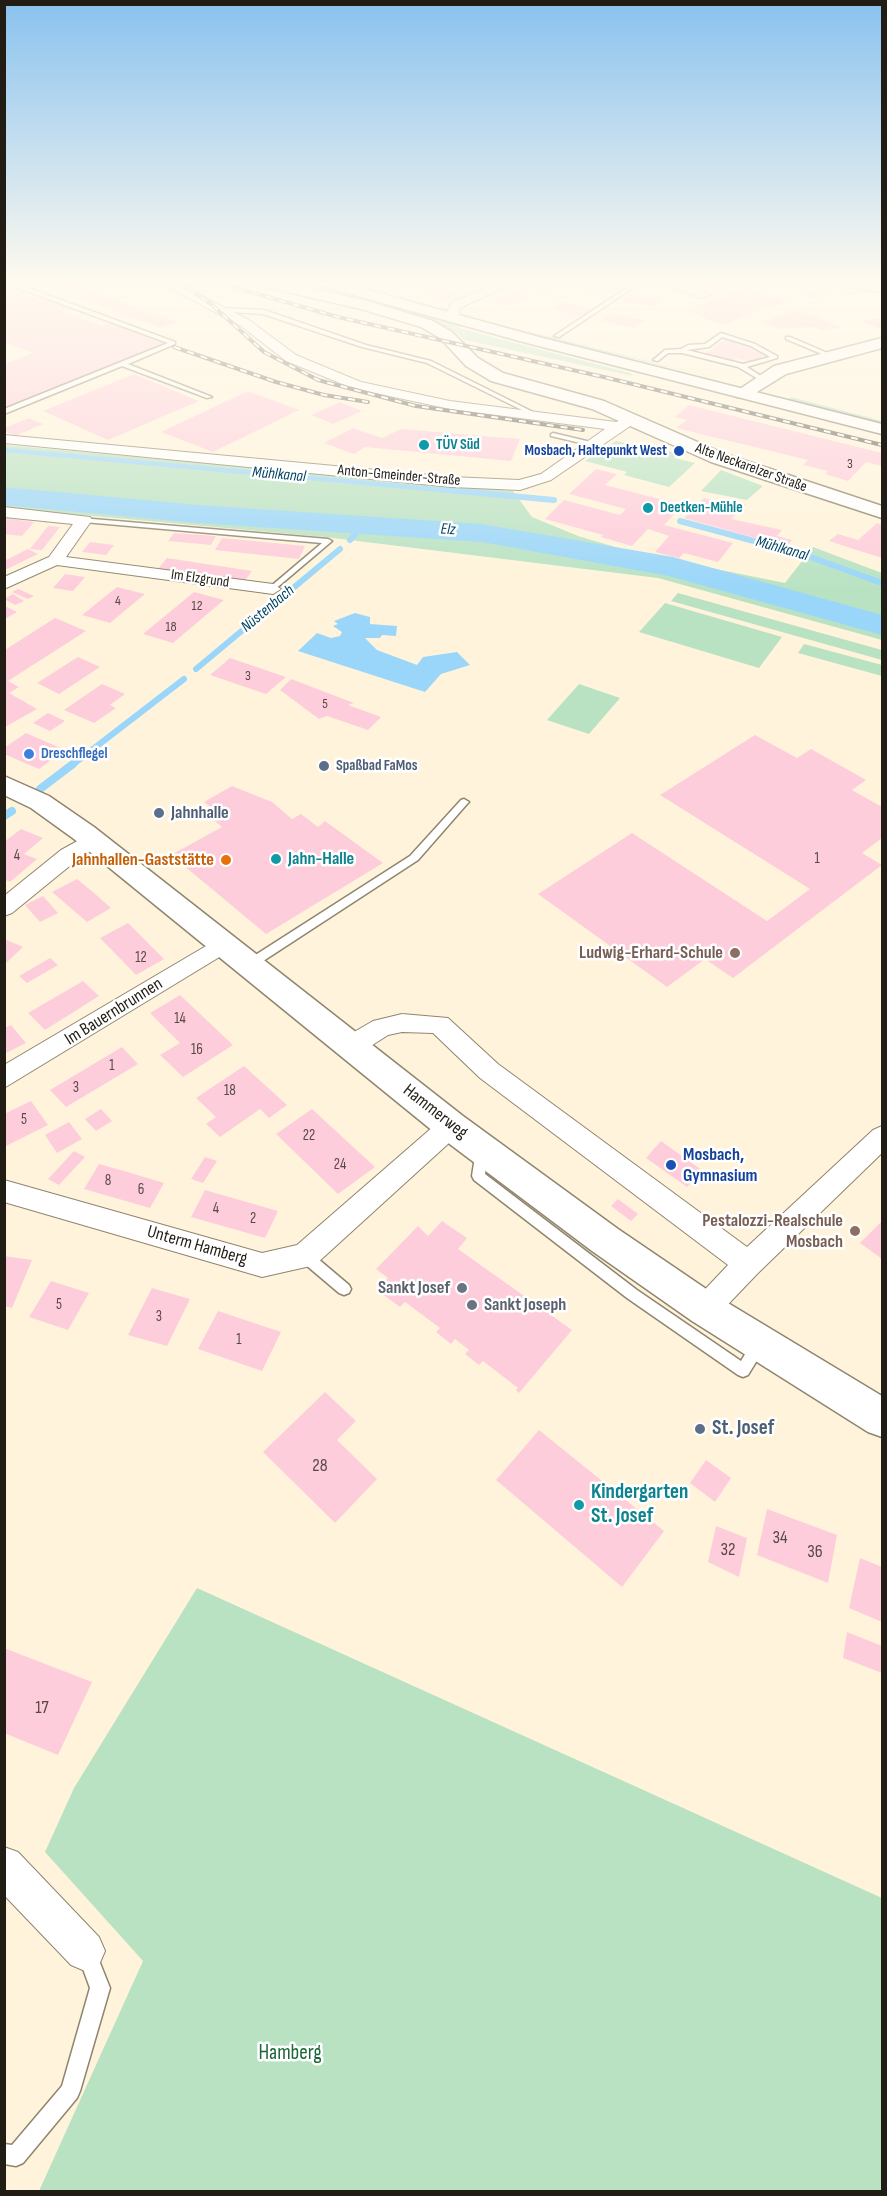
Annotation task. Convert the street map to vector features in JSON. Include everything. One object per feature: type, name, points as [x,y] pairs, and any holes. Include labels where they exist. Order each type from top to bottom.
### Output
[{"type":"street","points":[[359,383],[419,399],[542,418],[625,423]]},
{"type":"street","name":"Alte Neckarelzer Straße","points":[[525,383],[567,395],[625,423],[718,458],[882,512]]},
{"type":"street","points":[[743,383],[882,417]]},
{"type":"street","points":[[744,383],[882,429]]},
{"type":"street","points":[[753,386],[757,383]]},
{"type":"street","name":"Anton-Gmeinder-Straße","points":[[4,439],[504,485],[527,483],[546,477],[625,423]]},
{"type":"street","points":[[4,512],[84,520]]},
{"type":"street","points":[[4,584],[55,560],[84,520]]},
{"type":"street","name":"Im Elzgrund","points":[[55,560],[273,589]]},
{"type":"street","name":"Hammerweg","points":[[4,784],[40,802],[92,840],[451,1126],[605,1240],[705,1309],[882,1418]]},
{"type":"street","points":[[4,908],[69,855],[92,840]]},
{"type":"street","name":"Im Bauernbrunnen","points":[[4,1078],[21,1071],[223,944]]},
{"type":"street","points":[[351,1046],[382,1027],[402,1023],[439,1024],[489,1071],[748,1264]]},
{"type":"street","name":"Unterm Hamberg","points":[[4,1191],[262,1265],[305,1256],[451,1126]]},
{"type":"street","points":[[705,1309],[748,1264],[882,1137]]},
{"type":"street","points":[[4,1866],[85,1951]]},
{"type":"lane","points":[[4,412],[75,383]]},
{"type":"lane","points":[[174,383],[209,397]]},
{"type":"lane","points":[[472,383],[542,418]]},
{"type":"lane","points":[[553,435],[593,444]]},
{"type":"lane","name":"Im Elzgrund","points":[[84,520],[328,541],[273,589]]},
{"type":"lane","points":[[250,964],[414,858],[464,802]]},
{"type":"lane","points":[[482,1149],[478,1176],[632,1294],[743,1370],[760,1344]]},
{"type":"lane","points":[[305,1256],[344,1289]]},
{"type":"lane","points":[[4,2154],[16,2156],[70,2091],[100,1988],[85,1951]]},
{"type":"green space","points":[[791,397],[882,421],[882,424],[788,400]]},
{"type":"green space","points":[[616,441],[668,451],[678,454],[674,458],[695,463],[669,487],[624,475],[627,472],[585,461]]},
{"type":"green space","points":[[5,445],[513,491],[532,517],[578,536],[632,552],[785,583],[813,547],[882,573],[882,640],[658,578],[325,537],[5,508]]},
{"type":"green space","points":[[721,470],[763,486],[747,500],[701,491]]},
{"type":"green space","points":[[678,593],[882,650],[882,660],[671,601]]},
{"type":"green space","points":[[665,603],[782,637],[759,668],[639,632]]},
{"type":"green space","points":[[804,644],[882,665],[882,676],[798,653]]},
{"type":"green space","points":[[579,684],[620,698],[589,734],[547,720]]},
{"type":"green space","name":"Hamberg","points":[[197,1588],[882,1898],[882,2191],[39,2191],[143,1961],[45,1852],[74,1788]]},
{"type":"water","points":[[355,613],[370,617],[370,624],[397,626],[396,636],[382,635],[380,638],[365,638],[377,650],[417,665],[423,657],[457,652],[470,665],[441,674],[425,692],[298,651],[317,633],[331,638],[340,636],[342,632],[333,626],[338,624],[334,621]]},
{"type":"building","points":[[5,383],[65,383],[5,408]]},
{"type":"building","points":[[111,383],[157,383],[199,401],[108,440],[43,411]]},
{"type":"building","points":[[248,391],[299,410],[213,452],[161,432]]},
{"type":"building","points":[[340,402],[362,411],[333,424],[311,415]]},
{"type":"building","points":[[689,405],[882,453],[882,466],[866,462],[848,481],[825,474],[828,471],[803,465],[808,460],[676,428],[687,420],[675,417]]},
{"type":"building","points":[[29,418],[43,424],[15,436],[4,431],[4,428]]},
{"type":"building","name":"TÜV Süd","points":[[353,428],[382,438],[401,429],[520,439],[511,461],[365,447],[354,454],[324,443]]},
{"type":"building","name":"Deetken-Mühle","points":[[596,469],[617,474],[605,485],[675,503],[671,507],[679,509],[664,525],[733,543],[718,562],[684,553],[679,558],[655,552],[669,536],[648,529],[632,546],[601,537],[603,535],[545,519],[564,500],[620,515],[626,509],[569,494]]},
{"type":"building","points":[[704,498],[720,502],[724,498],[746,504],[731,519],[782,530],[777,536],[792,540],[789,544],[773,539],[770,542],[684,518]]},
{"type":"building","points":[[4,518],[34,522],[22,536],[4,534]]},
{"type":"building","points":[[877,523],[882,525],[882,558],[829,541],[838,534],[858,540]]},
{"type":"building","points":[[48,526],[60,527],[42,550],[30,549]]},
{"type":"building","points":[[174,533],[216,536],[211,545],[168,541]]},
{"type":"building","points":[[222,538],[305,546],[299,559],[215,550]]},
{"type":"building","points":[[90,542],[114,545],[106,555],[82,552]]},
{"type":"building","points":[[28,549],[38,554],[7,569],[4,568],[4,561]]},
{"type":"building","points":[[167,558],[252,571],[243,583],[157,570]]},
{"type":"building","points":[[65,574],[85,577],[73,591],[53,588]]},
{"type":"building","points":[[117,587],[145,594],[110,623],[82,615]]},
{"type":"building","points":[[18,589],[34,596],[28,599],[12,592]]},
{"type":"building","points":[[194,592],[224,600],[173,643],[143,634]]},
{"type":"building","points":[[13,594],[24,601],[15,605],[4,599]]},
{"type":"building","points":[[5,606],[17,612],[5,619]]},
{"type":"building","points":[[55,618],[86,631],[8,681],[19,687],[9,693],[37,709],[5,727],[5,650]]},
{"type":"building","points":[[78,657],[100,667],[59,694],[37,683]]},
{"type":"building","points":[[230,658],[286,677],[266,694],[210,675]]},
{"type":"building","points":[[291,679],[354,703],[348,705],[381,717],[368,730],[327,716],[319,719],[280,690]]},
{"type":"building","points":[[102,684],[125,694],[110,705],[116,708],[94,723],[64,710]]},
{"type":"building","points":[[48,713],[65,721],[50,731],[33,723]]},
{"type":"building","points":[[26,733],[65,750],[39,769],[4,754],[4,748]]},
{"type":"building","points":[[755,735],[797,758],[811,749],[866,780],[852,790],[882,807],[882,838],[862,853],[882,865],[733,978],[705,959],[667,987],[538,894],[632,833],[767,921],[810,889],[660,795]]},
{"type":"building","name":"Jahn-Halle","points":[[232,786],[272,802],[292,819],[301,814],[318,827],[325,821],[383,863],[266,934],[171,855],[222,827],[210,817],[218,813],[204,802]]},
{"type":"building","points":[[21,829],[43,838],[24,854],[37,859],[10,882],[4,879],[4,842]]},
{"type":"building","points":[[77,879],[111,908],[87,922],[52,892]]},
{"type":"building","points":[[43,896],[58,913],[40,922],[25,905]]},
{"type":"building","points":[[128,923],[164,959],[136,975],[100,938]]},
{"type":"building","points":[[4,939],[23,947],[4,965]]},
{"type":"building","points":[[50,958],[58,965],[27,983],[19,976]]},
{"type":"building","points":[[83,981],[99,996],[45,1030],[28,1013]]},
{"type":"building","points":[[180,995],[233,1045],[183,1077],[160,1055],[180,1043],[150,1013]]},
{"type":"building","points":[[11,1025],[26,1043],[4,1054],[4,1028]]},
{"type":"building","points":[[122,1047],[138,1064],[66,1107],[50,1090]]},
{"type":"building","points":[[244,1066],[287,1105],[269,1118],[260,1109],[220,1137],[206,1124],[216,1117],[196,1098]]},
{"type":"building","points":[[31,1101],[48,1125],[4,1147],[4,1114]]},
{"type":"building","points":[[101,1109],[112,1121],[96,1131],[85,1119]]},
{"type":"building","points":[[312,1109],[375,1167],[338,1194],[276,1134]]},
{"type":"building","points":[[69,1122],[82,1139],[57,1153],[45,1135]]},
{"type":"building","points":[[661,1141],[703,1171],[687,1187],[646,1158]]},
{"type":"building","points":[[74,1151],[85,1157],[59,1185],[48,1179]]},
{"type":"building","points":[[205,1157],[217,1161],[203,1183],[191,1179]]},
{"type":"building","points":[[99,1164],[164,1183],[150,1208],[84,1189]]},
{"type":"building","points":[[205,1190],[278,1211],[265,1238],[191,1217]]},
{"type":"building","points":[[618,1199],[638,1214],[631,1221],[611,1206]]},
{"type":"building","name":"Sankt Joseph","points":[[442,1221],[467,1238],[458,1249],[572,1330],[519,1393],[516,1390],[518,1388],[483,1361],[479,1365],[465,1354],[469,1350],[455,1339],[451,1344],[436,1332],[440,1328],[405,1302],[400,1307],[377,1290],[388,1278],[376,1269],[418,1226],[428,1236]]},
{"type":"building","points":[[882,1221],[882,1259],[860,1243]]},
{"type":"building","points":[[4,1256],[32,1260],[12,1308],[4,1306]]},
{"type":"building","points":[[51,1281],[89,1293],[68,1330],[29,1317]]},
{"type":"building","points":[[152,1288],[190,1299],[167,1346],[128,1335]]},
{"type":"building","points":[[218,1311],[281,1332],[262,1371],[198,1349]]},
{"type":"building","points":[[325,1392],[356,1421],[337,1440],[377,1479],[335,1523],[263,1452]]},
{"type":"building","name":"Kindergarten St. Josef","points":[[539,1430],[664,1531],[622,1587],[496,1480]]},
{"type":"building","points":[[706,1460],[731,1478],[715,1502],[690,1483]]},
{"type":"building","points":[[767,1509],[837,1535],[828,1583],[757,1555]]},
{"type":"building","points":[[716,1526],[747,1538],[739,1577],[708,1562]]},
{"type":"building","points":[[860,1558],[882,1567],[882,1622],[849,1608]]},
{"type":"building","points":[[847,1632],[882,1646],[882,1673],[843,1658]]},
{"type":"building","points":[[4,1648],[92,1682],[58,1755],[4,1733]]},
{"type":"waterway","name":"Mühlkanal","points":[[4,450],[464,492]]},
{"type":"waterway","name":"Mühlkanal","points":[[447,490],[554,500]]},
{"type":"waterway","name":"Elz","points":[[4,496],[198,514],[482,533],[673,567],[882,625]]},
{"type":"waterway","name":"Mühlkanal","points":[[680,521],[802,554],[882,583]]},
{"type":"waterway","name":"Nüstenbach","points":[[350,540],[363,526]]},
{"type":"waterway","name":"Nüstenbach","points":[[196,669],[340,549]]},
{"type":"waterway","name":"Nüstenbach","points":[[71,766],[184,679]]},
{"type":"waterway","name":"Nüstenbach","points":[[40,789],[73,764]]},
{"type":"waterway","name":"Nüstenbach","points":[[4,816],[12,811]]},
{"type":"railway","points":[[281,383],[324,395],[368,402]]},
{"type":"railway","points":[[331,383],[416,406],[583,430]]},
{"type":"railway","points":[[630,383],[882,445]]},
{"type":"place","name":"TÜV Süd","points":[[424,445]]},
{"type":"place","name":"Mosbach, Haltepunkt West","points":[[679,451]]},
{"type":"place","name":"Deetken-Mühle","points":[[648,508]]},
{"type":"place","name":"Dreschflegel","points":[[29,754]]},
{"type":"place","name":"Spaßbad FaMos","points":[[324,766]]},
{"type":"place","name":"Jahnhalle","points":[[159,813]]},
{"type":"place","name":"Jahn-Halle","points":[[276,859]]},
{"type":"place","name":"Jahnhallen-Gaststätte","points":[[226,860]]},
{"type":"place","name":"Ludwig-Erhard-Schule","points":[[735,953]]},
{"type":"place","name":"Mosbach, Gymnasium","points":[[671,1165]]},
{"type":"place","name":"Pestalozzi-Realschule Mosbach","points":[[855,1231]]},
{"type":"place","name":"Sankt Josef","points":[[462,1288]]},
{"type":"place","name":"Sankt Joseph","points":[[472,1305]]},
{"type":"place","name":"St. Josef","points":[[700,1429]]},
{"type":"place","name":"Kindergarten St. Josef","points":[[579,1505]]}]
